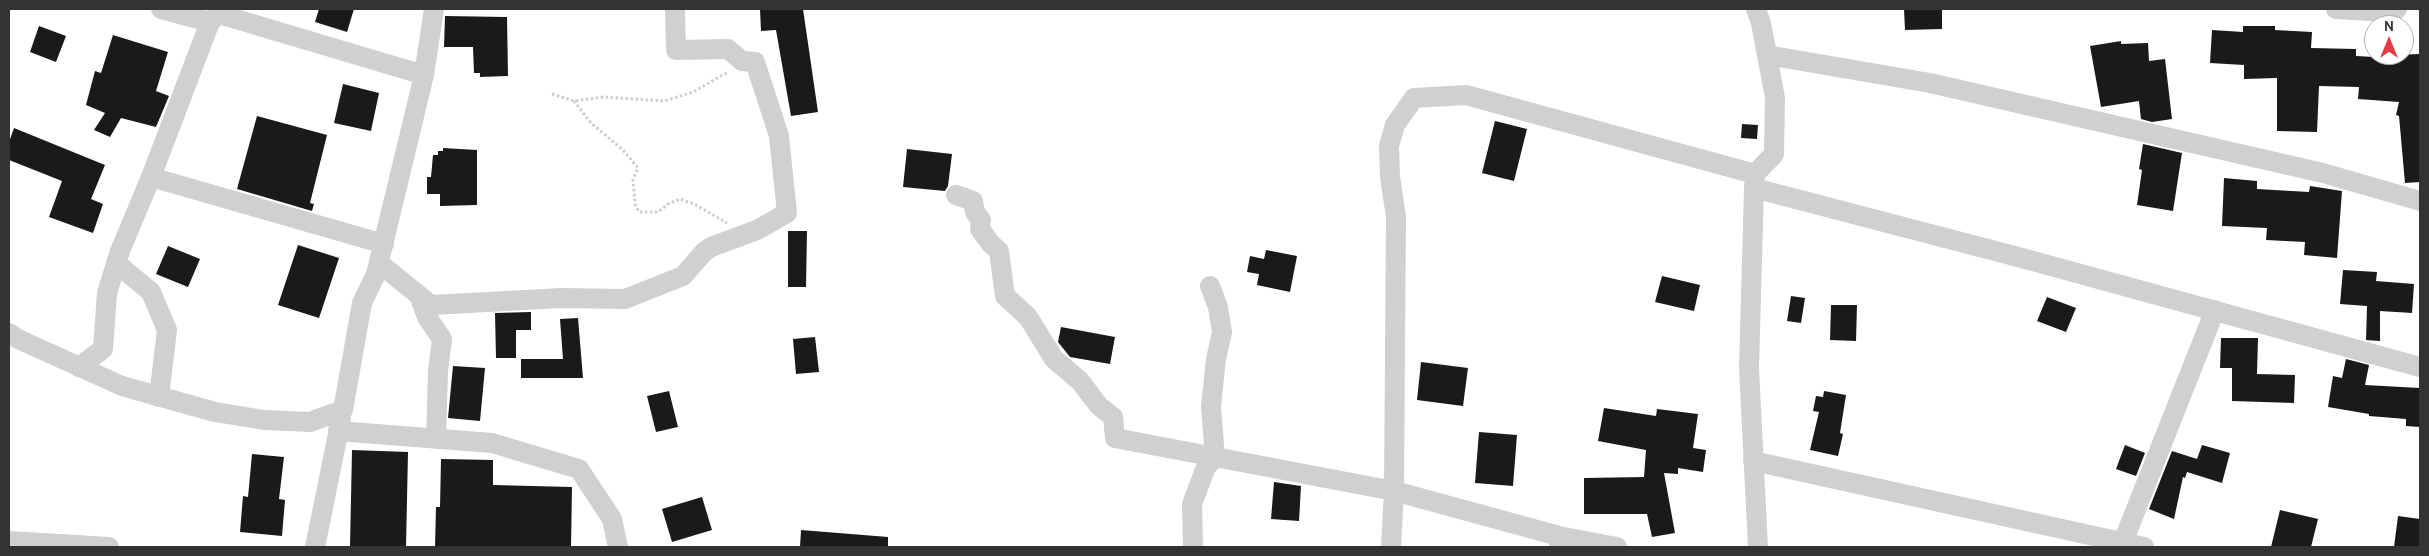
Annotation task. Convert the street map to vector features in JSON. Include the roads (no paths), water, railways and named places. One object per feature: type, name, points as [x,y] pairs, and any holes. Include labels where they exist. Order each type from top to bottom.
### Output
[{"type":"street","points":[[161,9],[217,15],[424,75]]},
{"type":"street","points":[[314,547],[343,410],[362,304],[376,274],[381,254],[424,75],[434,9]]},
{"type":"street","points":[[151,177],[381,254],[419,295],[431,305],[562,298],[625,299],[683,276],[704,252],[710,248],[757,230],[787,213],[779,136],[755,62],[742,61],[728,49],[676,50],[675,9]]},
{"type":"street","points":[[1756,9],[1761,22],[1775,98],[1774,154],[1755,181],[1749,368],[1758,547]]},
{"type":"street","points":[[2336,9],[2388,12],[2397,9]]},
{"type":"street","points":[[79,367],[103,349],[107,293],[116,263],[217,15]]},
{"type":"street","points":[[1767,55],[1845,67],[1949,87],[2323,173],[2420,201]]},
{"type":"street","points":[[1391,547],[1394,491],[1396,217],[1390,177],[1389,146],[1395,125],[1414,98],[1466,95],[1755,181],[2420,366]]},
{"type":"street","points":[[956,196],[973,201],[974,212],[981,220],[980,229],[990,244],[999,251],[1005,296],[1028,317],[1054,359],[1080,381],[1099,406],[1113,417],[1115,438],[1394,491],[1559,542],[1616,547]]},
{"type":"street","points":[[116,263],[151,292],[167,330],[160,396]]},
{"type":"street","points":[[1193,547],[1192,504],[1206,467],[1214,458],[1212,406],[1216,359],[1222,332],[1218,306],[1210,286]]},
{"type":"street","points":[[419,295],[427,317],[442,339],[438,371],[436,439]]},
{"type":"street","points":[[2123,542],[2215,310]]},
{"type":"street","points":[[9,332],[18,339],[122,386],[216,412],[264,420],[310,422],[343,410]]},
{"type":"street","points":[[338,431],[492,443],[580,469],[612,519],[618,547]]},
{"type":"street","points":[[1753,461],[2144,547]]},
{"type":"street","points":[[20,543],[109,547]]}]
